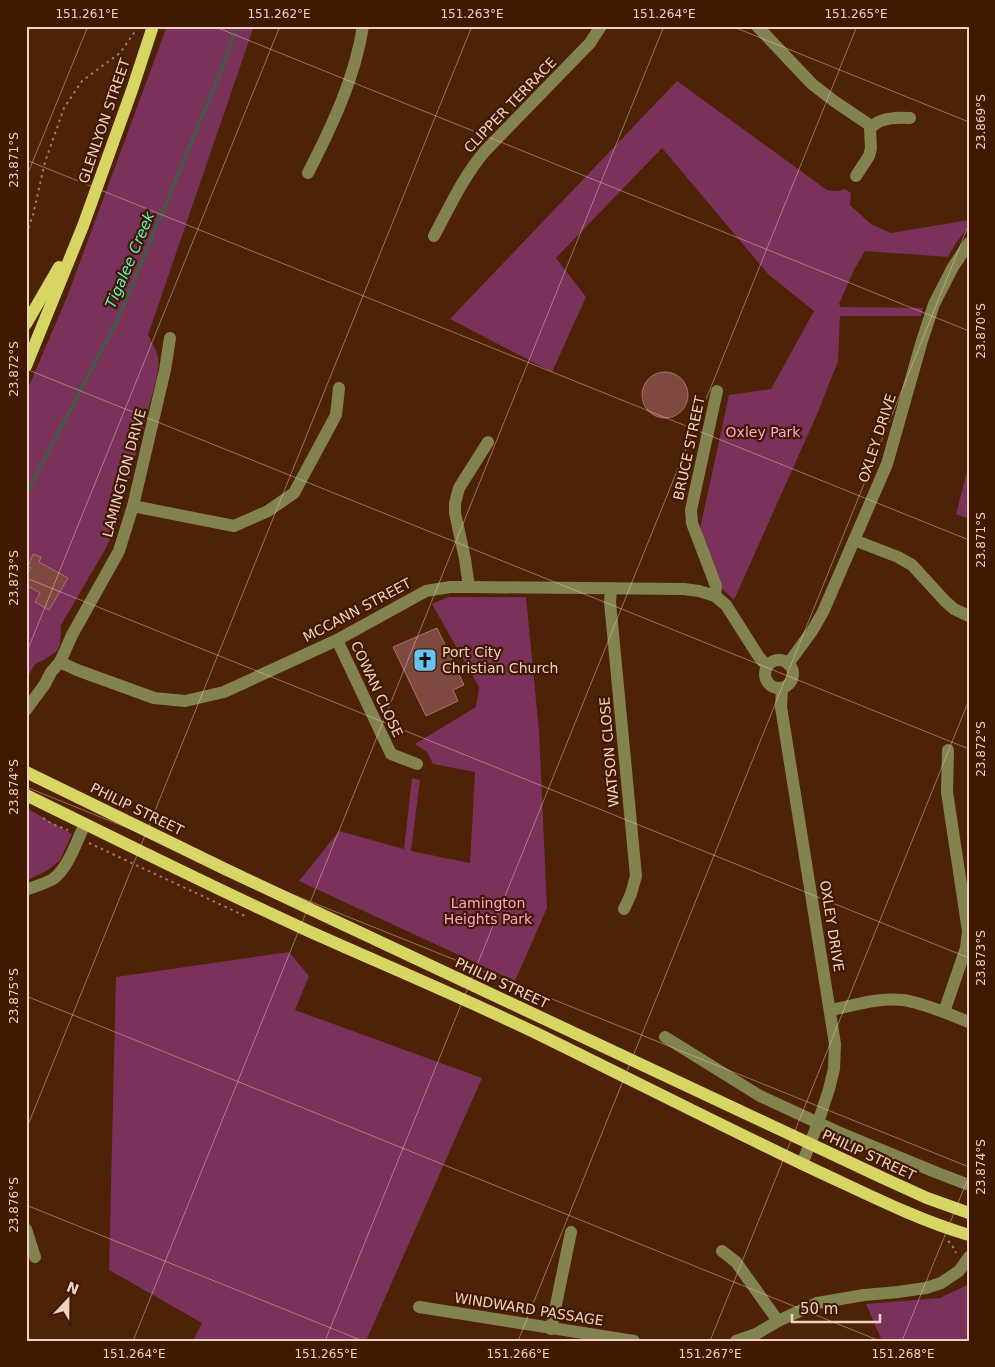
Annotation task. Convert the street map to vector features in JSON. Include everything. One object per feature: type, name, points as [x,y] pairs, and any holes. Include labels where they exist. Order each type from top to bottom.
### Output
[{"type":"main road","name":"GLENLYON STREET","points":[[26,366],[83,226],[153,26]]},
{"type":"main road","name":"GLENLYON STREET","points":[[26,324],[83,226]]},
{"type":"main road","name":"PHILIP STREET","points":[[26,772],[225,869],[810,1144],[927,1198],[969,1214]]},
{"type":"main road","points":[[26,795],[279,917],[436,986],[538,1034],[802,1164],[922,1219],[969,1235]]},
{"type":"street","points":[[308,173],[332,125],[350,78],[363,26]]},
{"type":"street","name":"CLIPPER TERRACE","points":[[434,236],[475,162],[590,43],[601,26]]},
{"type":"street","points":[[757,26],[812,84],[872,126]]},
{"type":"street","points":[[856,176],[869,156],[871,148],[870,129],[872,126],[880,121],[889,119],[910,118]]},
{"type":"street","name":"OXLEY DRIVE","points":[[788,664],[823,612],[887,464],[934,304],[953,267],[969,243]]},
{"type":"street","name":"LAMINGTON DRIVE","points":[[26,710],[45,684],[51,672],[60,662],[72,635],[119,551],[133,506],[166,370],[170,338]]},
{"type":"street","points":[[133,506],[234,526],[268,511],[294,493],[336,415],[339,388]]},
{"type":"street","name":"BRUCE STREET","points":[[715,596],[716,586],[692,523],[691,510],[717,391]]},
{"type":"street","points":[[469,587],[466,559],[455,503],[459,488],[488,442]]},
{"type":"street","points":[[854,540],[898,557],[912,565],[954,610],[969,616]]},
{"type":"street","name":"MCCANN STREET","points":[[60,662],[154,698],[185,701],[224,692],[337,640],[426,591],[450,587],[684,589],[715,596]]},
{"type":"street","name":"WATSON CLOSE","points":[[611,589],[610,602],[636,876],[624,909]]},
{"type":"street","points":[[715,596],[726,605],[759,657],[767,666]]},
{"type":"street","name":"COWAN CLOSE","points":[[337,640],[391,754],[416,764]]},
{"type":"street","points":[[777,660],[788,664],[791,668],[792,678],[790,682],[782,688],[772,687],[764,675],[767,666],[777,660]]},
{"type":"street","name":"OXLEY DRIVE","points":[[782,688],[781,707],[836,1044],[834,1069],[818,1123],[802,1164]]},
{"type":"street","points":[[944,1012],[966,948],[968,931],[947,792],[948,750]]},
{"type":"street","points":[[26,890],[52,880],[60,873],[85,824]]},
{"type":"street","points":[[830,1010],[884,1000],[902,1000],[944,1012],[969,1022]]},
{"type":"street","points":[[664,1037],[760,1096],[818,1123],[969,1185]]},
{"type":"street","points":[[26,1229],[35,1258]]},
{"type":"street","points":[[551,1329],[571,1232]]},
{"type":"street","points":[[722,1251],[736,1262],[778,1321]]},
{"type":"street","points":[[736,1341],[756,1334],[778,1321],[817,1303],[864,1295],[926,1288],[941,1283],[959,1271],[969,1257]]},
{"type":"street","name":"WINDWARD PASSAGE","points":[[419,1307],[634,1341]]},
{"type":"path","points":[[26,234],[33,214],[45,162],[64,108],[82,81],[120,52],[137,26]]},
{"type":"path","points":[[92,845],[250,918]]},
{"type":"path","points":[[947,1240],[956,1253],[954,1259]]},
{"type":"green space","points":[[167,26],[254,26],[148,335],[158,357],[158,373],[118,518],[105,550],[61,625],[60,644],[57,651],[35,664],[26,680],[26,393],[67,297]]},
{"type":"green space","name":"Oxley Park","points":[[677,81],[827,190],[839,191],[845,189],[851,193],[850,205],[871,224],[891,233],[969,220],[969,227],[948,257],[865,251],[854,270],[839,304],[841,307],[923,308],[921,316],[840,316],[838,361],[818,412],[734,600],[720,587],[698,538],[729,395],[771,389],[814,311],[768,274],[662,148],[556,258],[586,297],[552,372],[450,319]]},
{"type":"green space","points":[[969,464],[969,519],[956,514]]},
{"type":"green space","name":"Lamington Heights Park","points":[[448,597],[526,597],[539,731],[547,908],[515,981],[299,881],[339,831],[404,849],[412,778],[420,780],[411,851],[470,863],[475,772],[433,764],[427,752],[415,744],[476,707],[479,687],[432,604]]},
{"type":"green space","points":[[26,808],[72,834],[60,860],[48,870],[26,881]]},
{"type":"green space","points":[[289,952],[309,976],[295,1010],[482,1078],[366,1341],[193,1341],[202,1323],[109,1270],[116,977]]},
{"type":"green space","points":[[969,1284],[969,1341],[882,1341],[866,1304],[940,1298]]},
{"type":"building","points":[[660,372],[670,372],[684,382],[688,395],[684,408],[678,414],[670,418],[660,418],[646,408],[642,400],[642,390],[652,376]]},
{"type":"building","points":[[33,554],[41,557],[39,562],[68,578],[49,610],[35,602],[40,593],[26,585],[26,576],[31,568],[28,567]]},
{"type":"building","name":"Port City Christian Church","points":[[437,628],[464,685],[453,690],[458,701],[426,716],[393,647]]},
{"type":"waterway","name":"Tigalee Creek","points":[[26,494],[118,319],[221,71],[236,26]]},
{"type":"place","name":"Port City Christian Church","points":[[425,660]]}]
